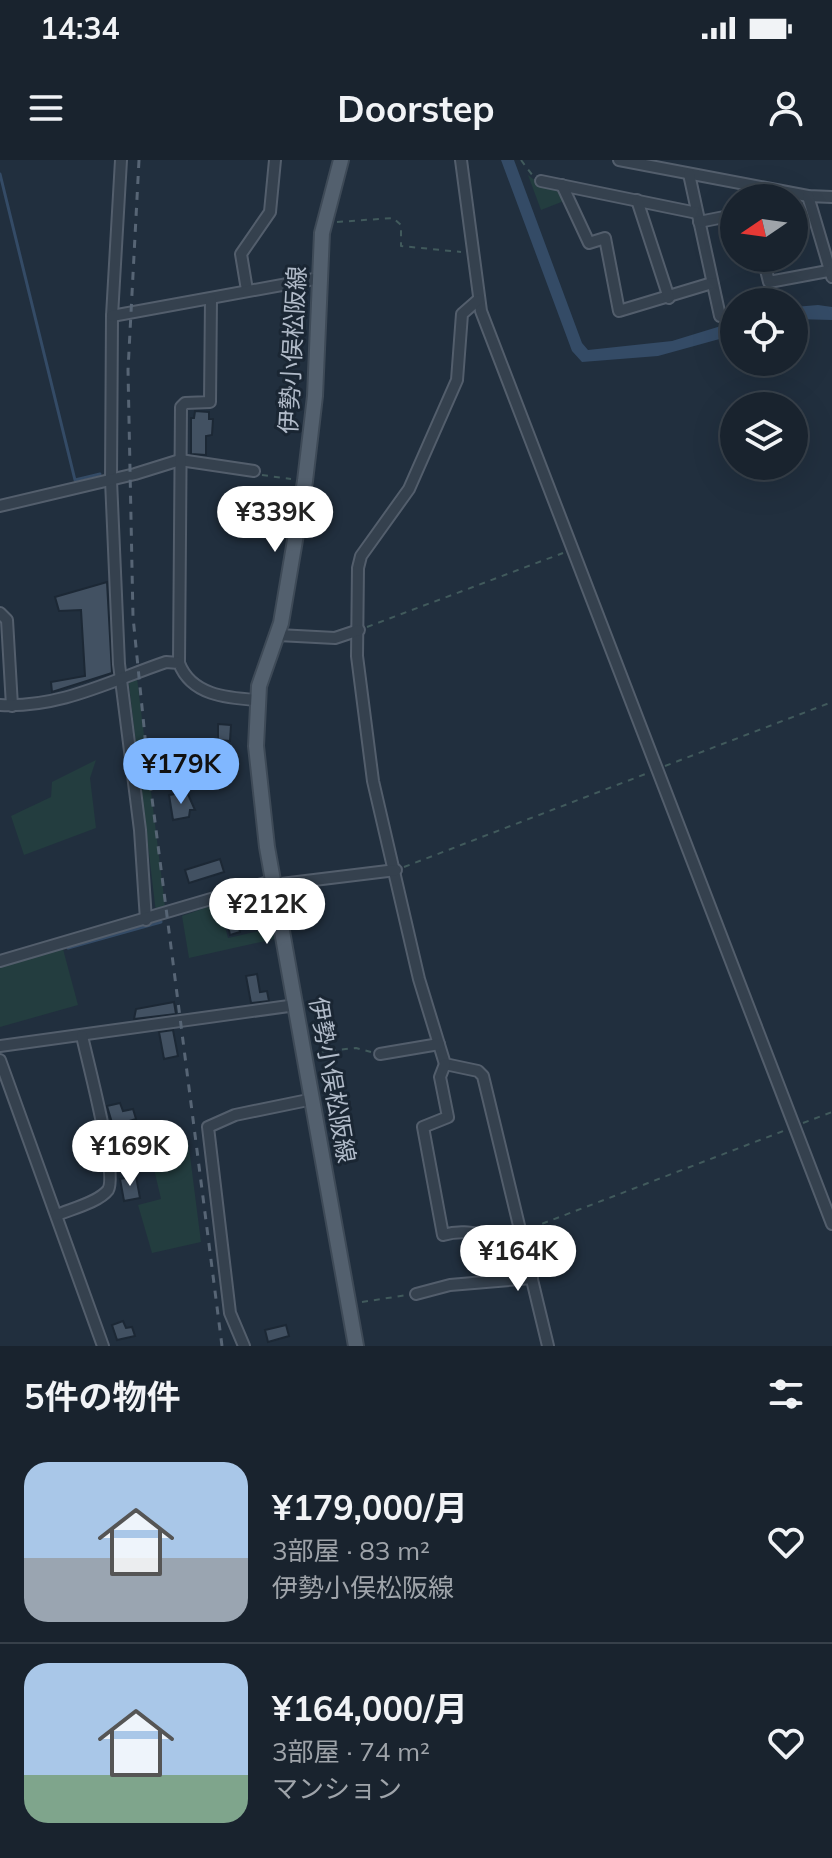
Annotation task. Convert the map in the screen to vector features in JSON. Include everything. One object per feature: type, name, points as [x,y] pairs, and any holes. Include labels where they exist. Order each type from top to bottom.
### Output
[{"type":"main road","name":"伊勢小俣松阪線","points":[[341,160],[324,222],[315,396],[305,481],[278,635],[257,700],[259,791],[273,883],[356,1346]]},
{"type":"street","points":[[121,160],[112,316],[111,480],[123,677],[146,920]]},
{"type":"street","points":[[247,290],[241,254],[270,212],[275,160]]},
{"type":"street","points":[[461,160],[478,300],[832,1224]]},
{"type":"street","points":[[619,160],[743,184]]},
{"type":"street","points":[[689,174],[720,316]]},
{"type":"street","points":[[541,181],[637,200],[698,217],[720,216]]},
{"type":"street","points":[[562,185],[589,243],[605,238],[619,311],[712,283]]},
{"type":"street","points":[[766,272],[769,282],[830,274],[808,196],[832,197]]},
{"type":"street","points":[[637,200],[669,298]]},
{"type":"street","points":[[112,316],[320,278]]},
{"type":"street","points":[[211,299],[210,402],[185,403],[181,407],[179,663],[190,684],[233,699],[257,700]]},
{"type":"street","points":[[478,300],[462,314],[457,380],[409,489],[361,556],[357,656],[373,781],[419,979],[445,1064],[440,1077],[448,1117],[423,1127],[443,1235],[472,1231],[501,1240],[521,1233]]},
{"type":"street","points":[[0,506],[180,460],[254,471]]},
{"type":"street","points":[[0,613],[7,620],[12,706]]},
{"type":"street","points":[[278,635],[309,640],[335,638],[359,630]]},
{"type":"street","points":[[0,705],[36,706],[89,693],[166,662],[179,663]]},
{"type":"street","points":[[0,961],[273,883],[396,870]]},
{"type":"street","points":[[0,1046],[296,1005]]},
{"type":"street","points":[[57,1215],[101,1195],[110,1182],[109,1157],[82,1036]]},
{"type":"street","points":[[380,1054],[439,1044]]},
{"type":"street","points":[[0,1060],[103,1346]]},
{"type":"street","points":[[445,1064],[478,1071],[483,1076],[548,1346]]},
{"type":"street","points":[[244,1346],[230,1313],[208,1127],[235,1115],[313,1099]]},
{"type":"street","points":[[416,1294],[450,1285],[532,1278]]},
{"type":"path","points":[[521,160],[523,166],[541,181]]},
{"type":"path","points":[[324,222],[393,218],[401,225],[401,246],[464,252]]},
{"type":"path","points":[[254,471],[305,481]]},
{"type":"path","points":[[359,630],[573,549]]},
{"type":"path","points":[[396,870],[832,702]]},
{"type":"path","points":[[305,1054],[356,1048],[380,1054]]},
{"type":"path","points":[[521,1233],[832,1112]]},
{"type":"path","points":[[348,1304],[416,1294]]},
{"type":"green space","points":[[528,175],[541,185],[555,188],[564,201],[541,210]]},
{"type":"green space","points":[[137,678],[165,908],[156,913],[129,685],[129,681]]},
{"type":"green space","points":[[96,760],[90,778],[96,828],[24,855],[11,816],[51,797],[52,782]]},
{"type":"green space","points":[[239,896],[245,905],[221,911],[228,938],[273,928],[279,938],[189,958],[182,916]]},
{"type":"green space","points":[[63,949],[78,1005],[0,1027],[0,967]]},
{"type":"green space","points":[[188,1140],[201,1242],[152,1253],[138,1205],[161,1199],[150,1152]]},
{"type":"water","points":[[501,160],[514,160],[582,343],[588,350],[672,341],[720,326],[720,339],[658,356],[582,362],[572,351]]},
{"type":"water","points":[[808,306],[832,307],[832,320],[808,319]]},
{"type":"building","points":[[195,411],[209,412],[209,419],[213,419],[212,435],[206,436],[206,455],[191,454],[191,418],[194,418]]},
{"type":"building","points":[[107,582],[112,673],[52,692],[51,682],[85,676],[81,610],[59,611],[55,597]]},
{"type":"building","points":[[218,724],[231,725],[230,741],[218,740]]},
{"type":"building","points":[[207,748],[222,748],[223,782],[207,782]]},
{"type":"building","points":[[187,792],[195,810],[190,810],[189,817],[173,820],[169,795]]},
{"type":"building","points":[[220,859],[224,872],[189,883],[185,870]]},
{"type":"building","points":[[234,908],[240,932],[230,935],[225,911]]},
{"type":"building","points":[[257,974],[260,992],[267,991],[269,1001],[251,1003],[246,976]]},
{"type":"building","points":[[174,1002],[176,1014],[134,1019],[136,1009]]},
{"type":"building","points":[[173,1030],[178,1056],[164,1059],[159,1032]]},
{"type":"building","points":[[120,1103],[123,1111],[133,1109],[136,1119],[113,1126],[107,1106]]},
{"type":"building","points":[[136,1176],[140,1198],[124,1201],[120,1179]]},
{"type":"building","points":[[123,1321],[126,1328],[132,1327],[135,1336],[117,1340],[112,1325]]},
{"type":"building","points":[[286,1325],[289,1336],[268,1342],[265,1330]]},
{"type":"waterway","points":[[0,174],[75,480],[100,474]]},
{"type":"waterway","points":[[68,948],[161,922]]},
{"type":"railway","points":[[139,160],[128,370],[133,617],[148,767],[222,1346]]}]
